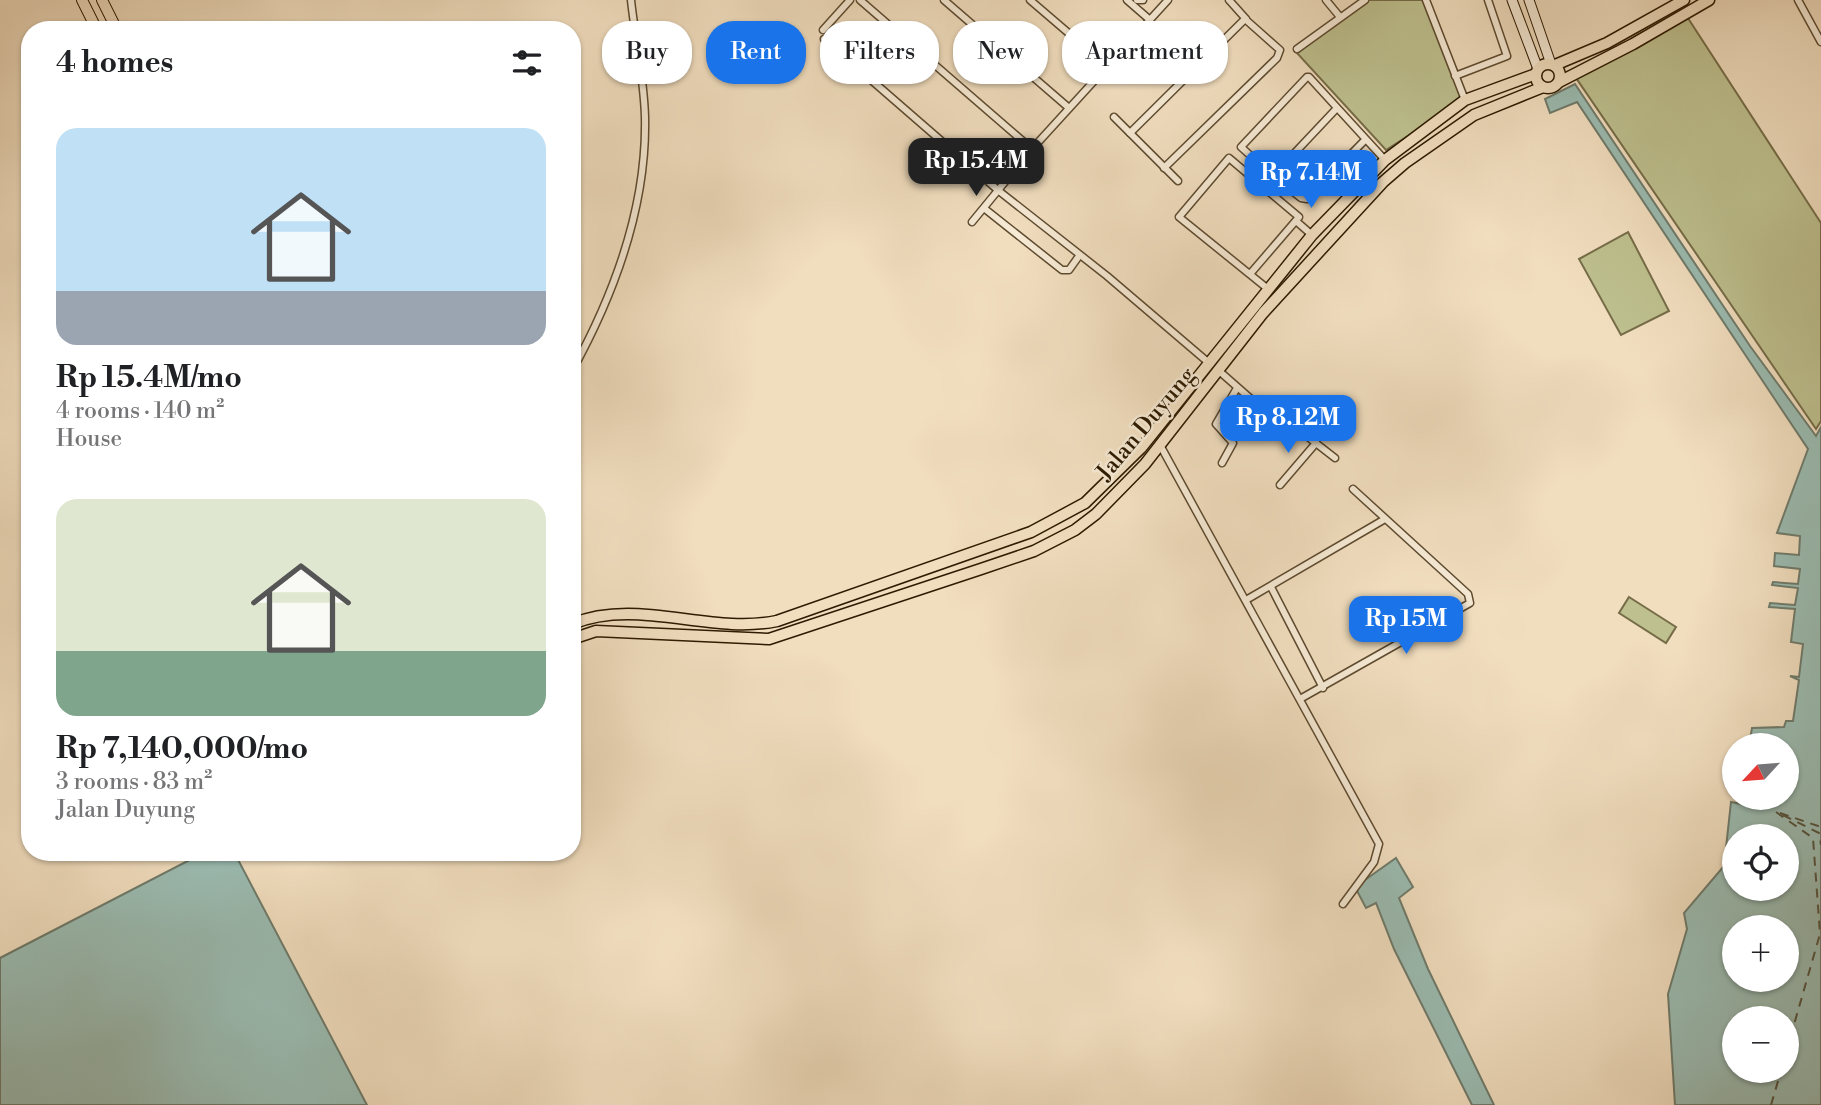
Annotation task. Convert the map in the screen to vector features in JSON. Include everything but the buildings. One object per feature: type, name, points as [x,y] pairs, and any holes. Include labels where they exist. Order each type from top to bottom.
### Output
[{"type":"highway","points":[[1684,0],[1607,43],[1537,71],[1538,83],[1544,87],[1554,87],[1709,0]]},
{"type":"highway","points":[[1553,65],[1560,74],[1559,82]]},
{"type":"highway","name":"Jalan Duyung","points":[[581,636],[596,631],[769,639],[981,569],[1043,546],[1087,522],[1160,445],[1268,289],[1309,240],[1385,160],[1465,100],[1537,71]]},
{"type":"highway","name":"Jalan Duyung","points":[[581,622],[609,614],[765,623],[1031,532],[1085,503],[1141,448],[1317,253],[1405,163],[1481,111],[1544,87]]},
{"type":"highway","points":[[1309,240],[1317,253]]},
{"type":"highway","points":[[974,552],[981,569]]},
{"type":"main road","points":[[82,0],[92,21]]},
{"type":"main road","points":[[102,0],[112,21]]},
{"type":"main road","points":[[1512,0],[1537,71]]},
{"type":"main road","points":[[1529,0],[1553,65]]},
{"type":"main road","points":[[1518,16],[1533,10]]},
{"type":"street","points":[[581,353],[615,283],[641,180],[645,114],[631,0]]},
{"type":"street","points":[[831,21],[850,0]]},
{"type":"street","points":[[860,0],[1032,149]]},
{"type":"street","points":[[944,0],[1069,108]]},
{"type":"street","points":[[1030,0],[1062,27]]},
{"type":"street","points":[[1127,0],[1150,20],[1168,0]]},
{"type":"street","points":[[1137,0],[1143,0]]},
{"type":"street","points":[[1164,168],[1280,54],[1229,0]]},
{"type":"street","points":[[1326,0],[1340,17]]},
{"type":"street","points":[[1297,49],[1365,0]]},
{"type":"street","points":[[1426,0],[1465,100]]},
{"type":"street","points":[[1455,76],[1507,56],[1488,0]]},
{"type":"street","points":[[1798,0],[1821,42]]},
{"type":"street","points":[[1130,133],[1246,19]]},
{"type":"street","points":[[1365,140],[1307,199],[1301,198],[1273,176],[1244,151],[1241,145],[1303,79],[1309,77],[1385,160]]},
{"type":"street","points":[[876,84],[999,191],[1271,416],[1281,416],[1335,458]]},
{"type":"street","points":[[972,222],[1032,149],[1091,84]]},
{"type":"street","points":[[1273,176],[1337,108]]},
{"type":"street","points":[[1114,117],[1178,181]]},
{"type":"street","points":[[1250,274],[1296,221],[1297,214],[1234,160],[1224,161],[1179,217],[1268,289]]},
{"type":"street","points":[[985,209],[1065,271],[1079,256]]},
{"type":"street","points":[[1296,221],[1309,240]]},
{"type":"street","points":[[1222,463],[1233,443],[1216,424],[1237,388]]},
{"type":"street","points":[[1280,485],[1316,443]]},
{"type":"street","points":[[1160,445],[1379,844],[1374,862],[1343,904]]},
{"type":"street","points":[[1300,699],[1470,603],[1468,594],[1353,489]]},
{"type":"street","points":[[1246,600],[1385,519]]},
{"type":"street","points":[[1271,587],[1323,688]]},
{"type":"green space","points":[[1369,0],[1425,0],[1464,100],[1386,150],[1296,52]]},
{"type":"green space","points":[[1684,12],[1821,223],[1821,421],[1816,429],[1572,72]]},
{"type":"green space","points":[[1628,232],[1669,311],[1621,335],[1579,259]]},
{"type":"green space","points":[[1629,597],[1676,627],[1666,643],[1619,613]]},
{"type":"water","points":[[1575,84],[1750,346],[1816,436],[1821,427],[1821,1105],[1675,1105],[1668,994],[1687,929],[1684,913],[1722,868],[1722,901],[1799,901],[1799,824],[1729,824],[1730,810],[1799,810],[1799,733],[1751,733],[1752,728],[1784,727],[1786,721],[1793,721],[1799,680],[1790,676],[1799,677],[1803,644],[1791,642],[1795,609],[1769,607],[1770,603],[1795,605],[1798,588],[1772,585],[1773,582],[1798,584],[1800,569],[1774,566],[1775,553],[1799,555],[1800,536],[1777,533],[1808,449],[1577,102],[1550,113],[1545,99]]},
{"type":"water","points":[[1396,858],[1413,887],[1399,898],[1428,969],[1494,1105],[1472,1105],[1394,949],[1376,903],[1366,908],[1355,887]]},
{"type":"water","points":[[188,861],[239,861],[367,1105],[0,1105],[0,958]]},
{"type":"ferry route","points":[[1776,812],[1813,838],[1820,934],[1799,1007]]},
{"type":"ferry route","points":[[1780,813],[1821,827]]},
{"type":"ferry route","points":[[1783,815],[1819,833],[1821,845]]},
{"type":"ferry route","points":[[1771,1105],[1777,1083]]}]
